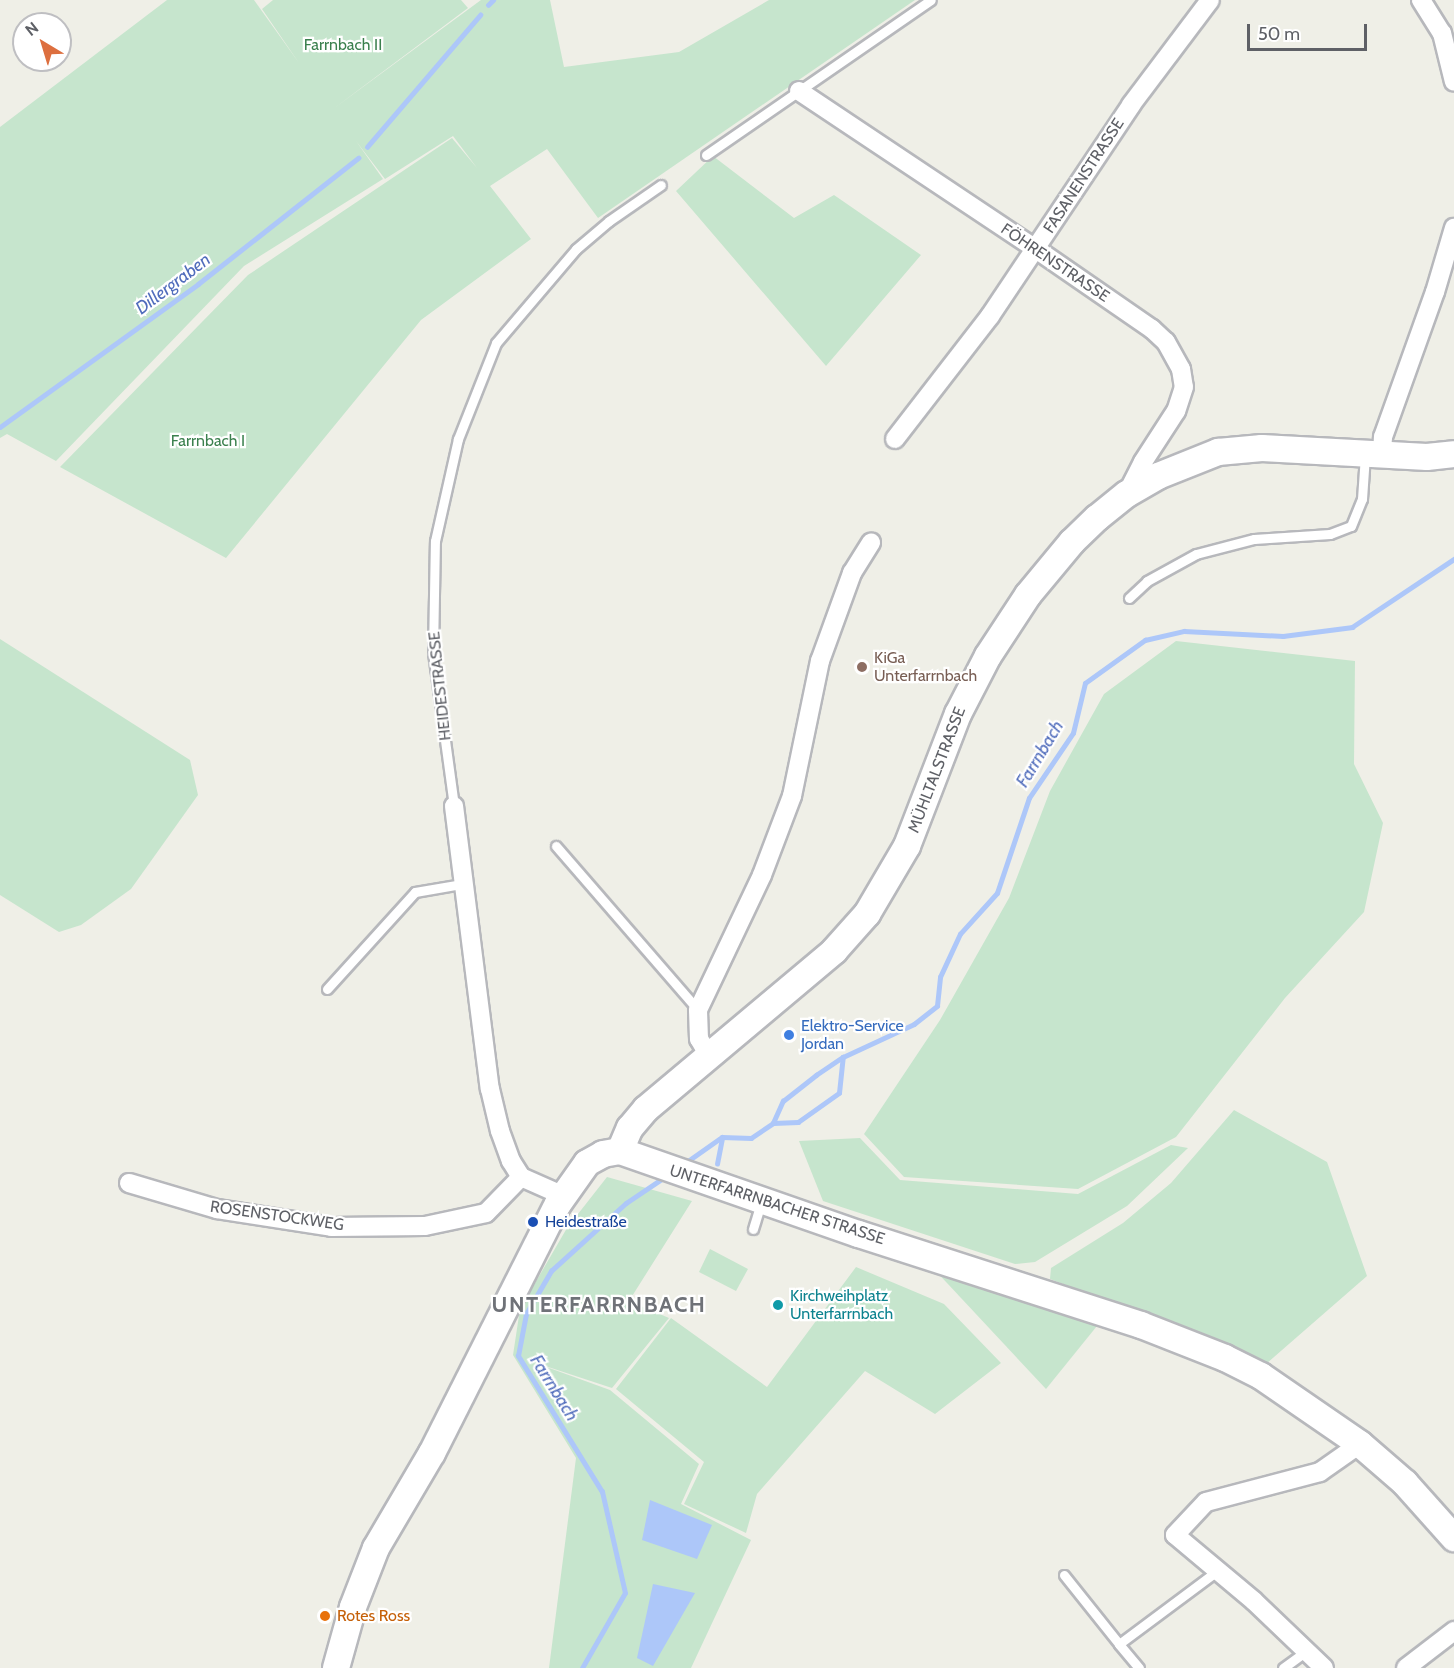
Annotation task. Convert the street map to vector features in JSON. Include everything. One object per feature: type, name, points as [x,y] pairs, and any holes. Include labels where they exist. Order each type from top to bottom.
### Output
[{"type":"street","name":"FASANENSTRASSE","points":[[894,439],[990,316],[1131,105],[1210,0]]},
{"type":"street","points":[[1422,0],[1442,33],[1454,82]]},
{"type":"street","name":"FÖHRENSTRASSE","points":[[799,91],[1036,249],[1152,329],[1166,342],[1181,369],[1184,387],[1176,411],[1143,462],[1127,494]]},
{"type":"street","points":[[1374,455],[1383,437],[1435,292],[1454,228]]},
{"type":"street","name":"MÜHLTALSTRASSE","points":[[620,1152],[630,1128],[646,1109],[834,951],[867,914],[907,846],[971,685],[1006,626],[1072,542],[1127,494],[1176,467],[1218,453],[1262,448],[1294,448],[1427,457],[1454,454]]},
{"type":"street","points":[[709,1056],[699,1039],[698,1010],[762,876],[792,796],[820,661],[852,573],[871,543]]},
{"type":"street","name":"HEIDESTRASSE","points":[[454,806],[462,884],[490,1089],[500,1131],[511,1161],[521,1177]]},
{"type":"street","points":[[336,1668],[353,1607],[376,1548],[432,1453],[564,1196],[587,1163],[603,1154],[620,1152]]},
{"type":"street","name":"UNTERFARRNBACHER STRASSE","points":[[620,1152],[860,1234],[1141,1325],[1225,1358],[1261,1376],[1360,1444],[1405,1483],[1454,1538]]},
{"type":"street","points":[[521,1177],[564,1196]]},
{"type":"street","name":"ROSENSTOCKWEG","points":[[129,1183],[217,1209],[332,1227],[425,1226],[486,1213],[521,1177]]},
{"type":"street","points":[[1324,1668],[1254,1601],[1175,1534],[1206,1503],[1320,1472],[1360,1444]]},
{"type":"street","points":[[1406,1668],[1454,1631]]},
{"type":"lane","points":[[706,155],[931,0]]},
{"type":"lane","name":"HEIDESTRASSE","points":[[454,806],[433,652],[435,541],[458,439],[496,343],[576,249],[609,221],[661,185]]},
{"type":"lane","points":[[1129,598],[1147,581],[1196,554],[1254,539],[1330,534],[1351,526],[1362,499],[1374,455]]},
{"type":"lane","points":[[556,846],[698,1010]]},
{"type":"lane","points":[[327,989],[415,892],[462,884]]},
{"type":"lane","points":[[753,1229],[762,1200]]},
{"type":"lane","points":[[1119,1644],[1217,1571]]},
{"type":"lane","points":[[1064,1575],[1139,1668]]},
{"type":"lane","points":[[1283,1668],[1306,1652]]},
{"type":"green space","points":[[167,0],[254,0],[299,63],[262,9],[273,0],[461,0],[468,8],[333,109],[481,0],[550,0],[564,67],[679,52],[769,0],[915,0],[598,218],[547,149],[490,186],[531,239],[421,320],[226,558],[60,467],[248,275],[452,138],[477,168],[453,136],[385,179],[356,141],[383,179],[244,266],[56,461],[7,434],[0,438],[0,127]]},
{"type":"green space","points":[[713,156],[794,218],[834,195],[921,255],[826,366],[676,191]]},
{"type":"green space","points":[[0,639],[190,760],[198,795],[131,889],[81,925],[59,932],[0,895]]},
{"type":"green space","points":[[1176,641],[1355,661],[1354,764],[1383,823],[1364,912],[1285,998],[1176,1137],[1078,1189],[904,1177],[864,1134],[940,1020],[1009,898],[1050,791],[1104,694]]},
{"type":"green space","points":[[1234,1110],[1327,1162],[1367,1276],[1266,1364],[1231,1347],[1050,1279],[1051,1268],[1123,1223],[1171,1183]]},
{"type":"green space","points":[[860,1138],[900,1180],[1078,1194],[1171,1145],[1188,1148],[1127,1206],[1035,1262],[1015,1264],[823,1201],[799,1141]]},
{"type":"green space","points":[[607,1177],[692,1201],[629,1301],[669,1318],[612,1388],[530,1361],[610,1390],[699,1464],[681,1504],[751,1540],[691,1668],[549,1668],[576,1458],[513,1355],[520,1309],[567,1228]]},
{"type":"green space","points":[[710,1249],[748,1269],[736,1291],[699,1272]]},
{"type":"green space","points":[[856,1267],[944,1304],[1001,1363],[935,1414],[865,1371],[757,1494],[746,1533],[684,1504],[704,1462],[616,1389],[671,1318],[767,1387]]},
{"type":"green space","points":[[933,1268],[1101,1321],[1046,1389]]},
{"type":"water","points":[[650,1500],[712,1525],[697,1559],[642,1540]]},
{"type":"water","points":[[653,1584],[695,1593],[653,1666],[637,1658]]},
{"type":"waterway","name":"Dillergraben","points":[[488,5],[493,0]]},
{"type":"waterway","name":"Dillergraben","points":[[367,147],[480,15]]},
{"type":"waterway","name":"Dillergraben","points":[[0,427],[198,284],[358,158]]},
{"type":"waterway","name":"Farrnbach","points":[[685,1163],[722,1137],[751,1138],[773,1123],[783,1101],[816,1075],[843,1057],[914,1024],[937,1006],[940,977],[960,934],[997,893],[1029,798],[1073,733],[1085,683],[1145,640],[1184,631],[1283,636],[1352,627],[1454,559]]},
{"type":"waterway","name":"Farrnbach","points":[[773,1123],[798,1122],[839,1093],[843,1057]]},
{"type":"waterway","points":[[717,1164],[722,1138]]},
{"type":"waterway","name":"Farrnbach","points":[[582,1668],[625,1593],[602,1492],[518,1356],[526,1314],[551,1271],[626,1203],[666,1176]]},
{"type":"place","name":"KiGa Unterfarrnbach","points":[[862,667]]},
{"type":"place","name":"Elektro-Service Jordan","points":[[789,1035]]},
{"type":"place","name":"Heidestraße","points":[[533,1222]]},
{"type":"place","name":"Kirchweihplatz Unterfarrnbach","points":[[778,1305]]},
{"type":"place","name":"Rotes Ross","points":[[325,1616]]},
{"type":"district","name":"UNTERFARRNBACH","points":[[599,1305]]},
{"type":"park label","name":"Farrnbach II","points":[[343,45]]},
{"type":"park label","name":"Farrnbach I","points":[[208,441]]}]
